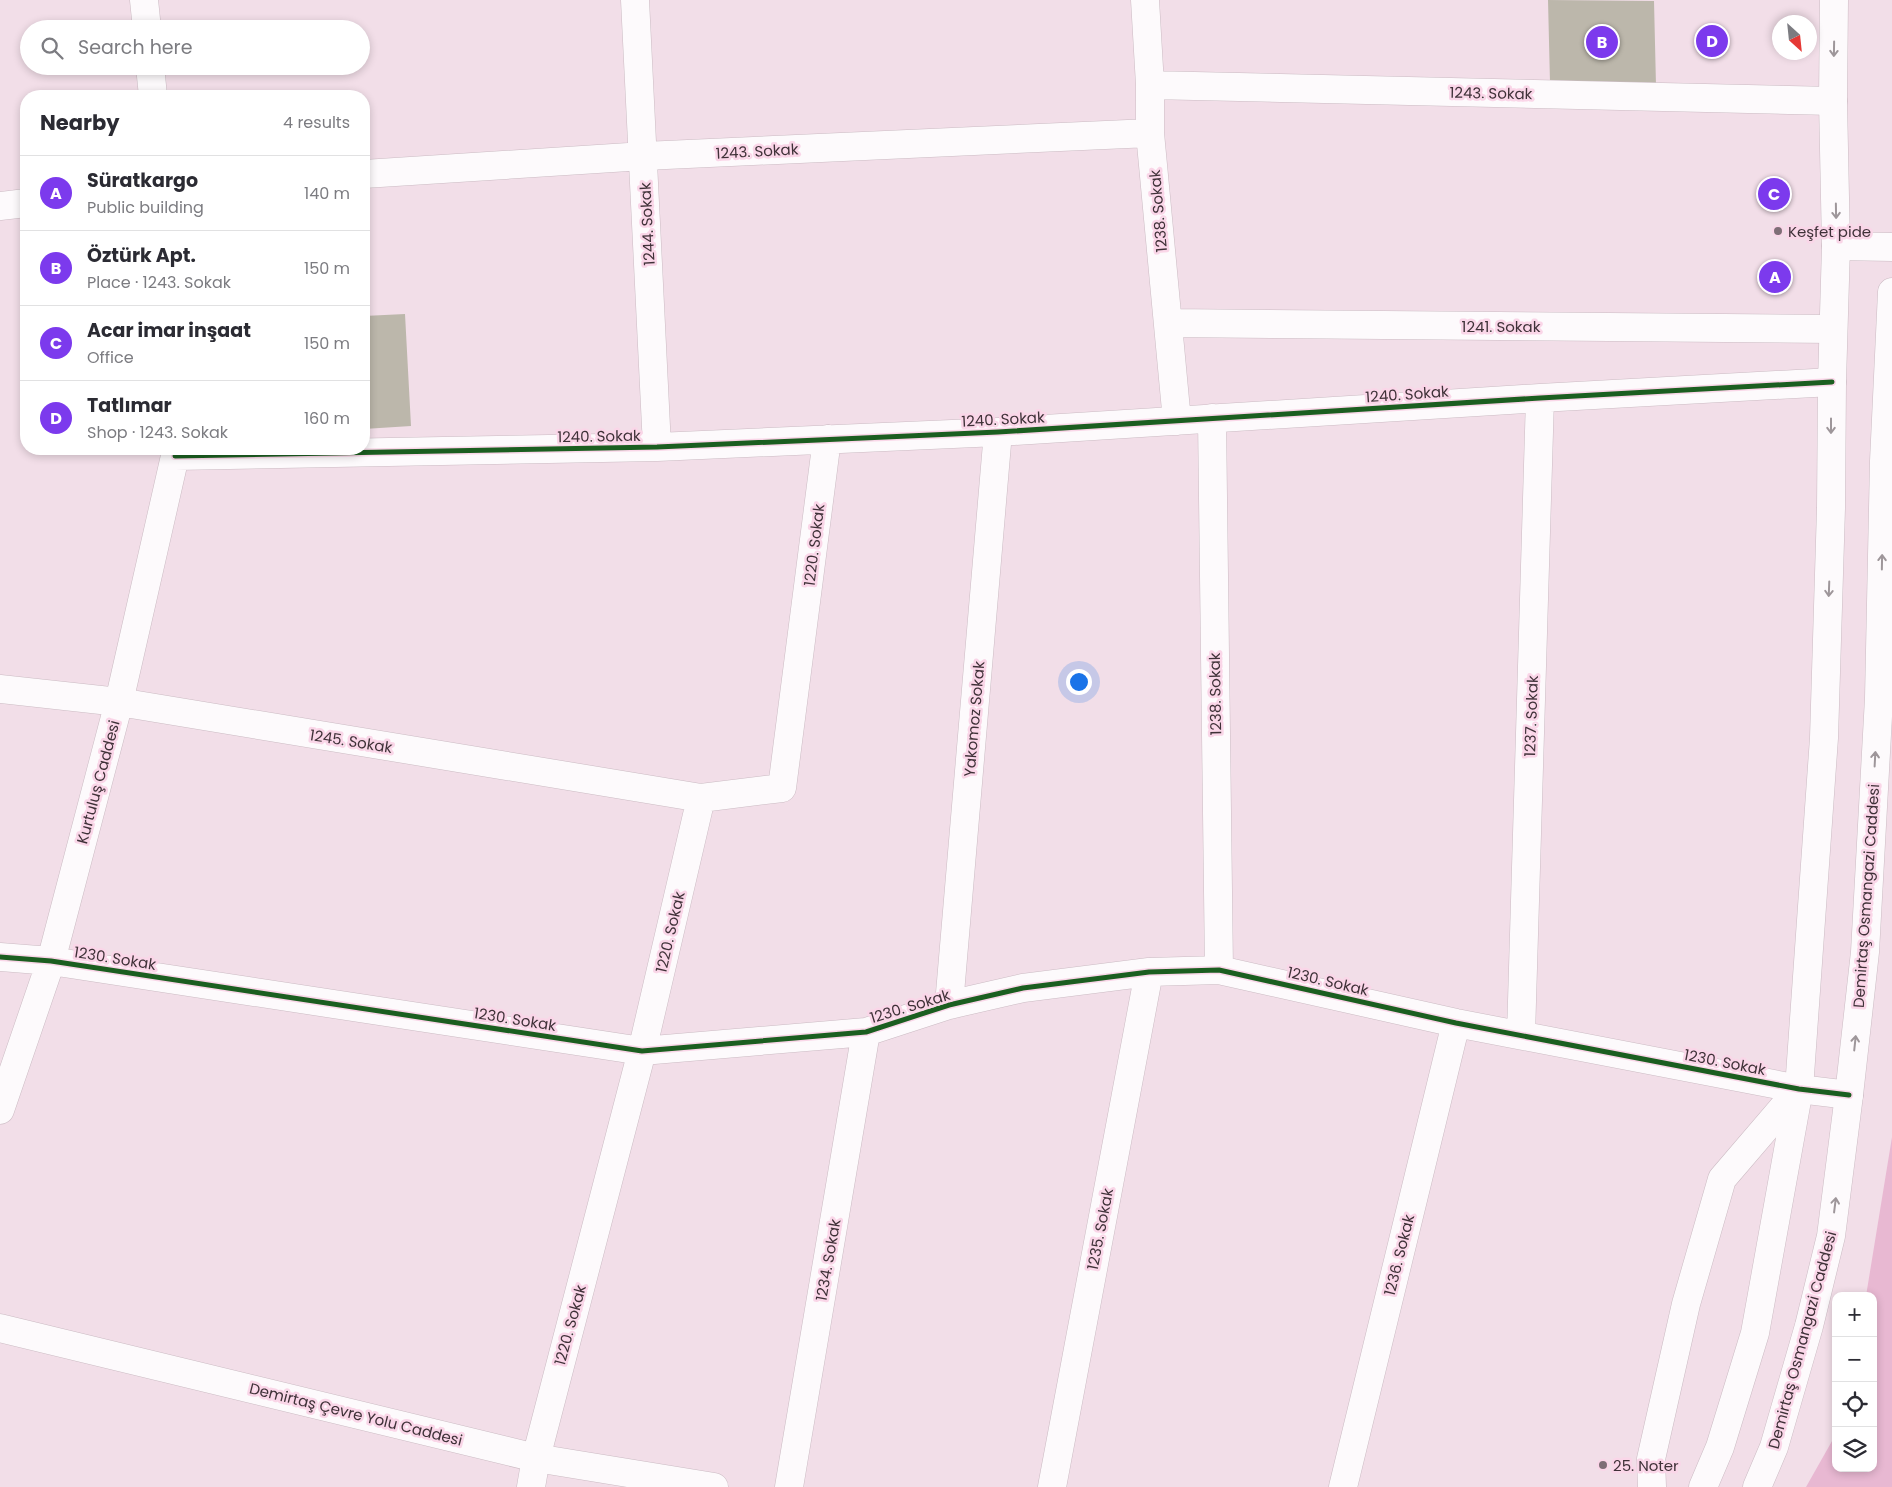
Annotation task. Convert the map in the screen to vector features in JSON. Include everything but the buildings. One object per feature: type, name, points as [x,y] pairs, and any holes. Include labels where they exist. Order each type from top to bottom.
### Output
[{"type":"street","points":[[144,0],[146,20]]},
{"type":"street","name":"1244. Sokak","points":[[635,0],[658,448]]},
{"type":"street","name":"1238. Sokak","points":[[1146,0],[1150,133],[1177,421]]},
{"type":"street","points":[[1703,1487],[1720,1447],[1755,1333],[1799,1089],[1824,738],[1836,246],[1833,100],[1834,0]]},
{"type":"street","points":[[151,75],[152,90]]},
{"type":"street","name":"1243. Sokak","points":[[1150,85],[1833,100]]},
{"type":"street","name":"1243. Sokak","points":[[370,174],[644,156],[1150,133]]},
{"type":"street","points":[[0,206],[20,204]]},
{"type":"street","points":[[1836,246],[1892,247]]},
{"type":"street","name":"Demirtaş Osmangazi Caddesi","points":[[1757,1487],[1774,1447],[1809,1326],[1831,1236],[1849,1094],[1865,952],[1885,698],[1884,461],[1892,292]]},
{"type":"street","name":"1241. Sokak","points":[[1168,323],[1834,329]]},
{"type":"street","name":"1240. Sokak","points":[[370,450],[658,448],[998,432],[1540,398],[1832,382]]},
{"type":"street","name":"1237. Sokak","points":[[1521,1035],[1540,398]]},
{"type":"street","name":"1238. Sokak","points":[[1212,418],[1219,970]]},
{"type":"street","name":"Yakomoz Sokak","points":[[949,1005],[998,432]]},
{"type":"street","name":"1220. Sokak","points":[[531,1487],[536,1458],[642,1051],[701,798],[782,788],[827,439]]},
{"type":"street","name":"Kurtuluş Caddesi","points":[[0,1110],[51,961],[119,702],[174,455]]},
{"type":"street","name":"1245. Sokak","points":[[0,688],[119,702],[701,798]]},
{"type":"street","name":"1230. Sokak","points":[[0,957],[51,961],[642,1051],[866,1032],[949,1005],[1023,988],[1149,972],[1219,970],[1456,1023],[1799,1089],[1849,1094]]},
{"type":"street","name":"1235. Sokak","points":[[1052,1487],[1149,972]]},
{"type":"street","name":"1236. Sokak","points":[[1343,1487],[1456,1023]]},
{"type":"street","name":"1234. Sokak","points":[[789,1487],[866,1032]]},
{"type":"street","points":[[1652,1487],[1651,1459],[1686,1304],[1722,1179],[1799,1089]]},
{"type":"street","name":"Demirtaş Çevre Yolu Caddesi","points":[[0,1328],[536,1458],[714,1487]]},
{"type":"shaded area","points":[[1892,1137],[1892,1487],[1806,1487],[1832,1441],[1832,1472],[1877,1472],[1877,1292],[1867,1292]]},
{"type":"cycle path","points":[[370,452],[657,447],[998,432],[1540,398],[1832,382]]},
{"type":"cycle path","points":[[175,456],[229,455]]},
{"type":"cycle path","points":[[0,957],[51,961],[642,1051],[866,1032],[949,1005],[1023,988],[1149,972],[1219,970],[1456,1023],[1799,1089],[1849,1095]]},
{"type":"place","name":"Tatlımar","points":[[1712,41]]},
{"type":"place","name":"Öztürk Apt.","points":[[1602,42]]},
{"type":"place","name":"Acar imar inşaat","points":[[1774,194]]},
{"type":"place","name":"Keşfet pide","points":[[1778,231]]},
{"type":"place","name":"Süratkargo","points":[[1775,277]]},
{"type":"place","name":"25. Noter","points":[[1603,1465]]}]
